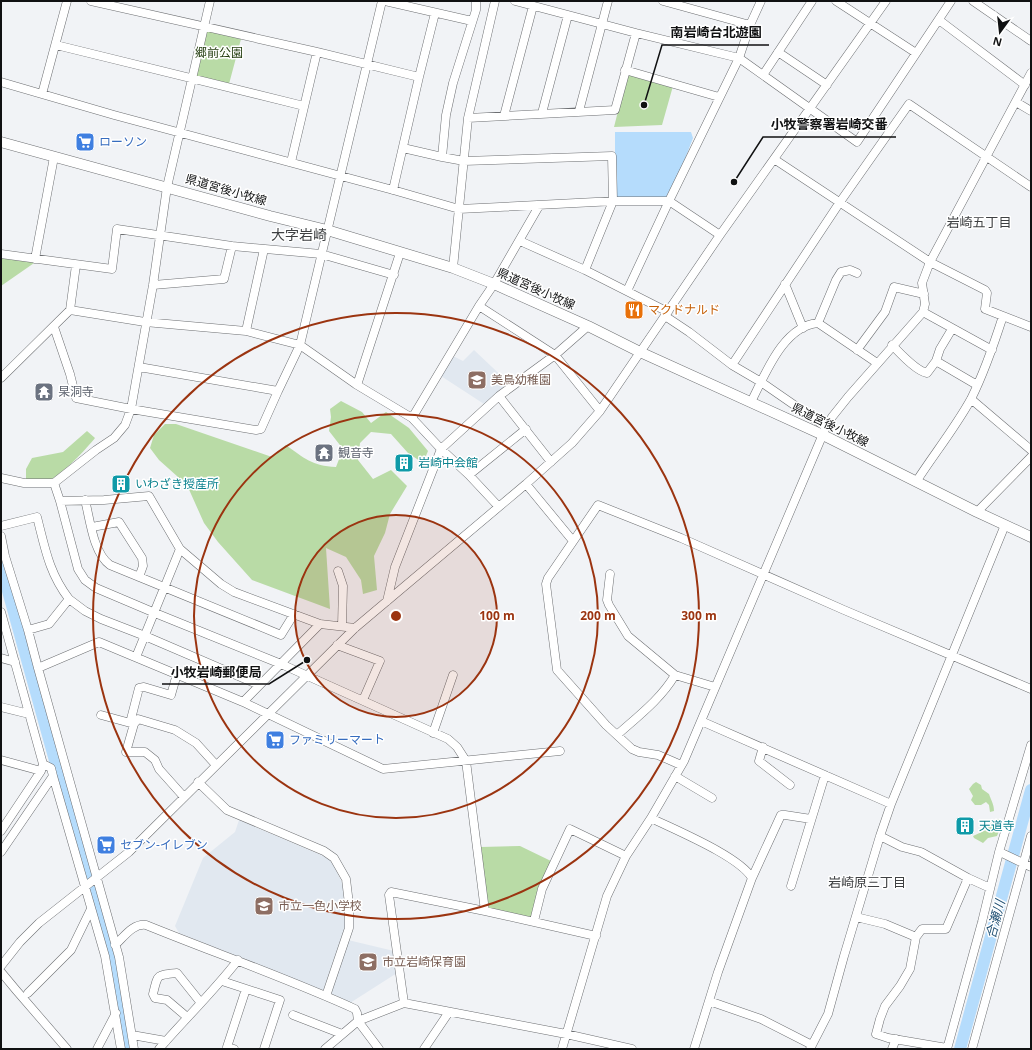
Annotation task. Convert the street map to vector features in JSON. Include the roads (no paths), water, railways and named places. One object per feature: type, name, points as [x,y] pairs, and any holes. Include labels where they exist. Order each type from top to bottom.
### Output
[{"type":"main road","name":"県道宮後小牧線","points":[[1,142],[270,216],[327,230],[453,268],[494,284],[588,326],[640,352],[751,402],[825,431],[916,482],[1031,537]]},
{"type":"street","points":[[42,94],[56,45],[66,1]]},
{"type":"street","points":[[91,1],[317,52],[419,77]]},
{"type":"street","points":[[1,478],[34,484],[54,483],[114,438],[125,425],[131,409],[139,367],[167,188],[203,26],[210,1]]},
{"type":"street","points":[[54,327],[70,374],[76,398],[131,409],[256,430],[261,429],[300,345],[382,1]]},
{"type":"street","points":[[385,1],[472,21]]},
{"type":"street","points":[[442,157],[445,122],[453,84],[476,10],[476,1]]},
{"type":"street","points":[[453,268],[468,118],[496,1]]},
{"type":"street","points":[[515,1],[739,58],[857,142],[951,1]]},
{"type":"street","points":[[579,111],[608,1]]},
{"type":"street","points":[[663,1],[750,25]]},
{"type":"street","points":[[627,291],[668,201],[739,58],[750,25],[761,1]]},
{"type":"street","points":[[763,75],[812,1]]},
{"type":"street","points":[[836,1],[916,53]]},
{"type":"street","points":[[1,966],[20,942],[39,923],[56,908],[85,888],[129,852],[355,628],[572,444],[600,411],[720,236],[886,1]]},
{"type":"street","points":[[973,1],[1031,41]]},
{"type":"street","points":[[504,116],[533,6]]},
{"type":"street","points":[[393,190],[435,13]]},
{"type":"street","points":[[542,114],[568,15]]},
{"type":"street","points":[[939,20],[1025,85]]},
{"type":"street","points":[[468,118],[615,110],[636,33]]},
{"type":"street","points":[[56,45],[304,106]]},
{"type":"street","points":[[291,162],[317,52]]},
{"type":"street","points":[[778,52],[827,85]]},
{"type":"street","points":[[625,70],[719,97]]},
{"type":"street","points":[[562,1049],[607,896],[626,856],[651,818],[681,765],[825,431],[832,417],[877,363],[923,312],[925,304],[922,283],[930,262],[1031,73]]},
{"type":"street","points":[[1,82],[114,115],[459,209],[613,201],[668,201],[720,236]]},
{"type":"street","points":[[1016,102],[1031,111]]},
{"type":"street","points":[[732,366],[840,202],[909,104],[1031,187]]},
{"type":"street","points":[[403,148],[464,161],[612,156],[613,201],[585,270]]},
{"type":"street","points":[[35,259],[54,157]]},
{"type":"street","points":[[774,159],[930,262],[985,290],[987,293],[985,309],[1031,327]]},
{"type":"street","points":[[412,418],[520,241],[539,206]]},
{"type":"street","points":[[1,254],[112,270],[117,229],[232,246],[321,254],[394,275]]},
{"type":"street","points":[[520,241],[585,270],[627,291],[667,314],[732,366],[761,382],[825,431]]},
{"type":"street","points":[[153,285],[224,279],[232,246]]},
{"type":"street","points":[[246,331],[264,249]]},
{"type":"street","points":[[358,385],[400,253]]},
{"type":"street","points":[[1,378],[70,310],[76,265]]},
{"type":"street","points":[[818,323],[836,280],[842,272],[850,270],[857,273]]},
{"type":"street","points":[[785,284],[803,328]]},
{"type":"street","points":[[857,350],[885,312],[894,287],[924,294]]},
{"type":"street","points":[[479,306],[555,355],[600,411]]},
{"type":"street","points":[[70,310],[145,322],[246,331],[300,345],[358,385],[412,418],[498,506]]},
{"type":"street","points":[[923,312],[992,350]]},
{"type":"street","points":[[916,482],[971,399],[992,350],[1003,316]]},
{"type":"street","points":[[751,402],[775,355],[784,342],[790,335],[812,323],[818,323],[877,363]]},
{"type":"street","points":[[387,600],[395,567],[441,449],[499,396],[555,355],[588,326]]},
{"type":"street","points":[[892,346],[924,373],[927,372],[936,361],[940,349],[952,329]]},
{"type":"street","points":[[936,361],[977,385]]},
{"type":"street","points":[[139,367],[278,391]]},
{"type":"street","points":[[499,396],[551,462]]},
{"type":"street","points":[[971,399],[1031,450]]},
{"type":"street","points":[[469,475],[526,429]]},
{"type":"street","points":[[977,512],[1031,457]]},
{"type":"street","points":[[54,483],[60,500],[78,570],[85,580],[96,588],[306,675],[448,739],[457,747],[466,761],[485,911]]},
{"type":"street","points":[[526,484],[573,540]]},
{"type":"street","points":[[60,500],[149,496],[180,549],[221,584],[234,592],[320,624],[355,628]]},
{"type":"street","points":[[85,500],[97,548],[104,560],[110,565],[281,635],[294,614]]},
{"type":"street","points":[[681,765],[658,755],[639,752],[632,749],[560,675],[555,665],[546,584],[548,578],[573,540],[598,505],[681,538],[1031,689]]},
{"type":"street","points":[[1,526],[37,517],[49,564],[60,587],[69,599],[85,611],[101,620],[145,636],[259,685]]},
{"type":"street","points":[[92,527],[119,522],[142,558],[143,566],[139,577]]},
{"type":"street","points":[[709,1001],[761,1019],[810,1047],[828,1014],[880,836],[891,804],[1005,525]]},
{"type":"street","points":[[1,536],[5,556],[28,630],[119,957],[134,1049]]},
{"type":"street","points":[[136,657],[166,588],[180,549]]},
{"type":"street","points":[[338,571],[343,586],[342,626]]},
{"type":"street","points":[[610,574],[607,600],[628,636],[675,675],[715,687]]},
{"type":"street","points":[[28,630],[49,624],[69,599]]},
{"type":"street","points":[[1,612],[29,714],[85,888],[105,956],[121,1049]]},
{"type":"street","points":[[243,702],[320,624]]},
{"type":"street","points":[[38,668],[99,642],[268,713],[383,769],[560,751]]},
{"type":"street","points":[[337,645],[380,661],[362,700]]},
{"type":"street","points":[[1,658],[15,662]]},
{"type":"street","points":[[134,724],[132,719],[139,688],[144,687],[171,695],[177,674]]},
{"type":"street","points":[[433,733],[453,675]]},
{"type":"street","points":[[617,735],[651,704],[669,685],[675,675]]},
{"type":"street","points":[[1,707],[29,714]]},
{"type":"street","points":[[101,714],[134,724]]},
{"type":"street","points":[[184,797],[159,769],[155,760],[145,752],[126,752],[134,724],[138,719],[175,730],[196,743],[216,765]]},
{"type":"street","points":[[701,721],[891,804]]},
{"type":"street","points":[[968,878],[946,929],[922,929],[916,938],[910,969],[900,986],[885,1006],[876,1034],[947,1049],[999,852],[1031,745]]},
{"type":"street","points":[[763,747],[759,761],[790,785]]},
{"type":"street","points":[[1,760],[48,771]]},
{"type":"street","points":[[1,831],[48,771]]},
{"type":"street","points":[[1,852],[48,771]]},
{"type":"street","points":[[791,886],[825,775]]},
{"type":"street","points":[[675,776],[712,798]]},
{"type":"street","points":[[198,782],[227,810],[324,852],[334,858],[346,879],[350,904],[349,928],[326,996]]},
{"type":"street","points":[[694,1049],[718,972],[752,878],[781,816],[785,815],[811,819]]},
{"type":"street","points":[[651,818],[717,850],[748,871],[752,878]]},
{"type":"street","points":[[534,922],[542,889],[570,828],[626,856]]},
{"type":"street","points":[[880,836],[902,847],[921,852],[968,878],[990,888]]},
{"type":"street","points":[[972,1049],[1031,836]]},
{"type":"street","points":[[1004,854],[1031,867]]},
{"type":"street","points":[[404,1003],[389,895],[391,892],[596,936]]},
{"type":"street","points":[[28,993],[71,950],[91,909]]},
{"type":"street","points":[[856,917],[885,924],[916,938]]},
{"type":"street","points":[[115,945],[136,926],[146,924],[238,960],[355,1009],[358,1021],[379,1049]]},
{"type":"street","points":[[159,1049],[187,1017],[222,981],[238,960]]},
{"type":"street","points":[[1,972],[67,1049]]},
{"type":"street","points":[[187,1017],[167,1000],[155,998],[153,994],[157,978],[160,975],[178,973],[201,1003]]},
{"type":"street","points":[[222,981],[280,1000],[264,1049]]},
{"type":"street","points":[[234,1049],[227,1047],[246,989]]},
{"type":"street","points":[[325,1049],[358,1021],[404,1003],[566,1034],[632,1049]]},
{"type":"street","points":[[424,1049],[449,1012]]},
{"type":"street","points":[[97,1049],[116,1013]]},
{"type":"street","points":[[293,1015],[342,1034]]},
{"type":"street","points":[[132,1035],[166,1041]]},
{"type":"street","points":[[892,1049],[896,1039]]},
{"type":"water","points":[[615,132],[691,132],[693,138],[669,201],[615,201]]},
{"type":"waterway","points":[[1,566],[112,966],[125,1049]]},
{"type":"waterway","points":[[54,769],[57,764]]},
{"type":"waterway","name":"合瀬川","points":[[960,1049],[1031,790]]},
{"type":"place","name":"南岩崎台北遊園","points":[[644,105]]},
{"type":"place","name":"ローソン","points":[[85,142]]},
{"type":"place","name":"小牧警察署岩崎交番","points":[[734,182]]},
{"type":"place","name":"マクドナルド","points":[[634,310]]},
{"type":"place","name":"美鳥幼稚園","points":[[477,380]]},
{"type":"place","name":"杲洞寺","points":[[44,392]]},
{"type":"place","name":"観音寺","points":[[324,453]]},
{"type":"place","name":"岩崎中会館","points":[[404,463]]},
{"type":"place","name":"いわざき授産所","points":[[121,484]]},
{"type":"place","name":"小牧岩崎郵便局","points":[[307,660]]},
{"type":"place","name":"ファミリーマート","points":[[275,740]]},
{"type":"place","name":"天道寺","points":[[965,826]]},
{"type":"place","name":"セブン-イレブン","points":[[106,845]]},
{"type":"place","name":"市立一色小学校","points":[[264,906]]},
{"type":"place","name":"市立岩崎保育園","points":[[368,962]]},
{"type":"district","name":"岩崎五丁目","points":[[979,222]]},
{"type":"district","name":"大字岩崎","points":[[299,235]]},
{"type":"district","name":"岩崎原三丁目","points":[[867,882]]},
{"type":"park label","name":"郷前公園","points":[[219,53]]}]
